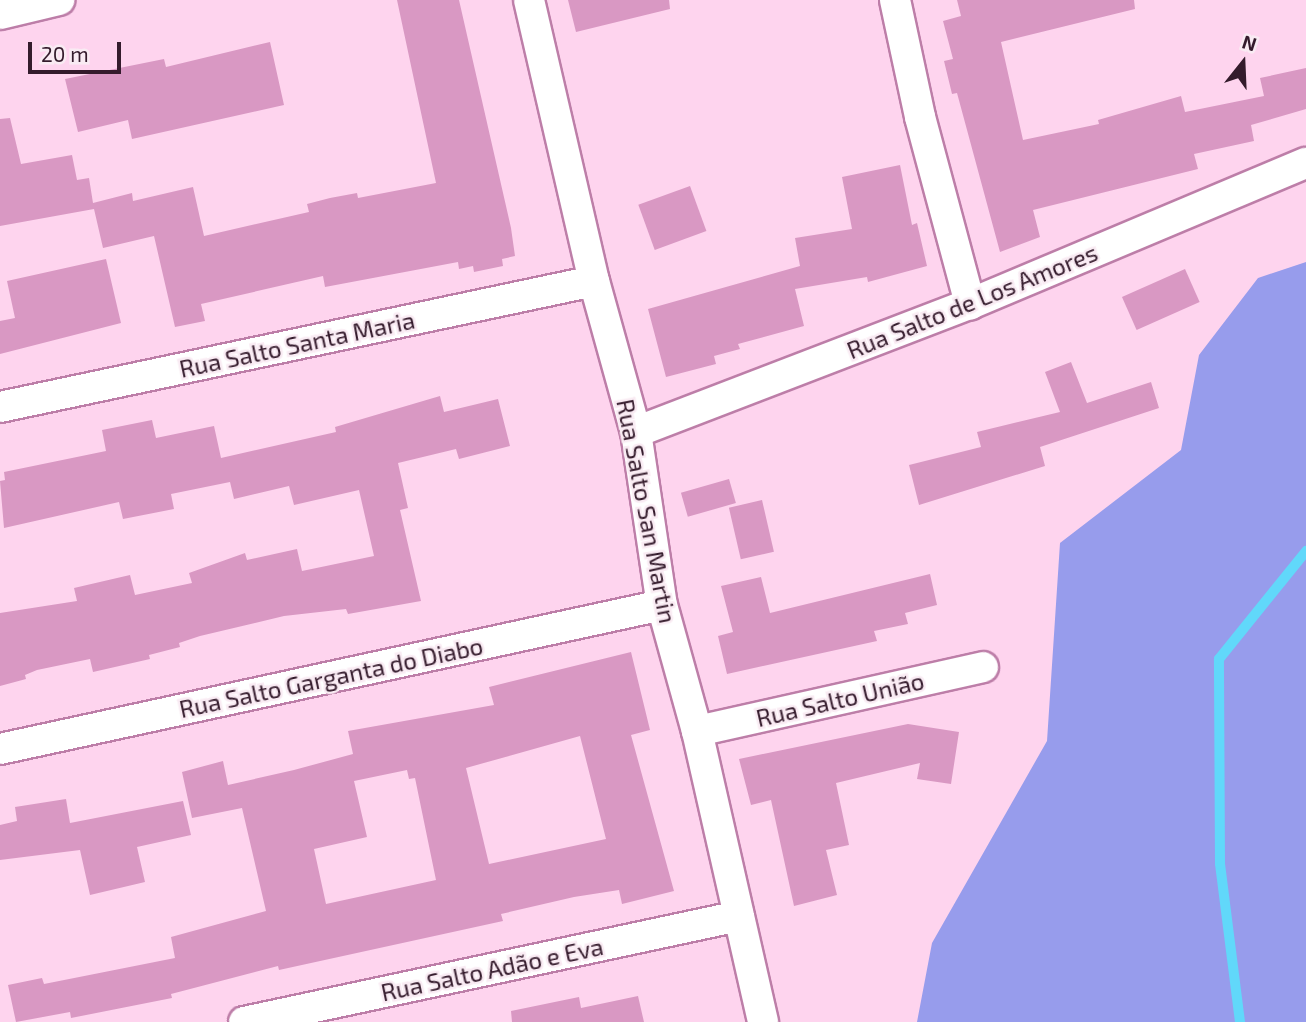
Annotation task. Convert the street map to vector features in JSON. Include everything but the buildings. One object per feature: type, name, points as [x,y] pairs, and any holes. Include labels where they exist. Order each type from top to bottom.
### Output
[{"type":"street","points":[[0,14],[59,0]]},
{"type":"street","name":"Rua Salto San Martin","points":[[528,0],[594,281],[636,432],[662,605],[697,731],[763,1022]]},
{"type":"street","points":[[895,0],[920,117],[970,304]]},
{"type":"street","name":"Rua Salto de Los Amores","points":[[636,432],[970,304],[1306,163]]},
{"type":"street","name":"Rua Salto Santa Maria","points":[[0,407],[594,281]]},
{"type":"street","name":"Rua Salto Garganta do Diabo","points":[[0,750],[662,605]]},
{"type":"street","name":"Rua Salto União","points":[[697,731],[983,667]]},
{"type":"street","name":"Rua Salto Adão e Eva","points":[[244,1022],[739,916]]},
{"type":"shaded area","points":[[1306,262],[1306,1022],[917,1022],[932,943],[1047,741],[1060,543],[1181,450],[1199,355],[1258,278]]},
{"type":"waterway","points":[[1240,1022],[1220,864],[1219,659],[1306,551]]}]
